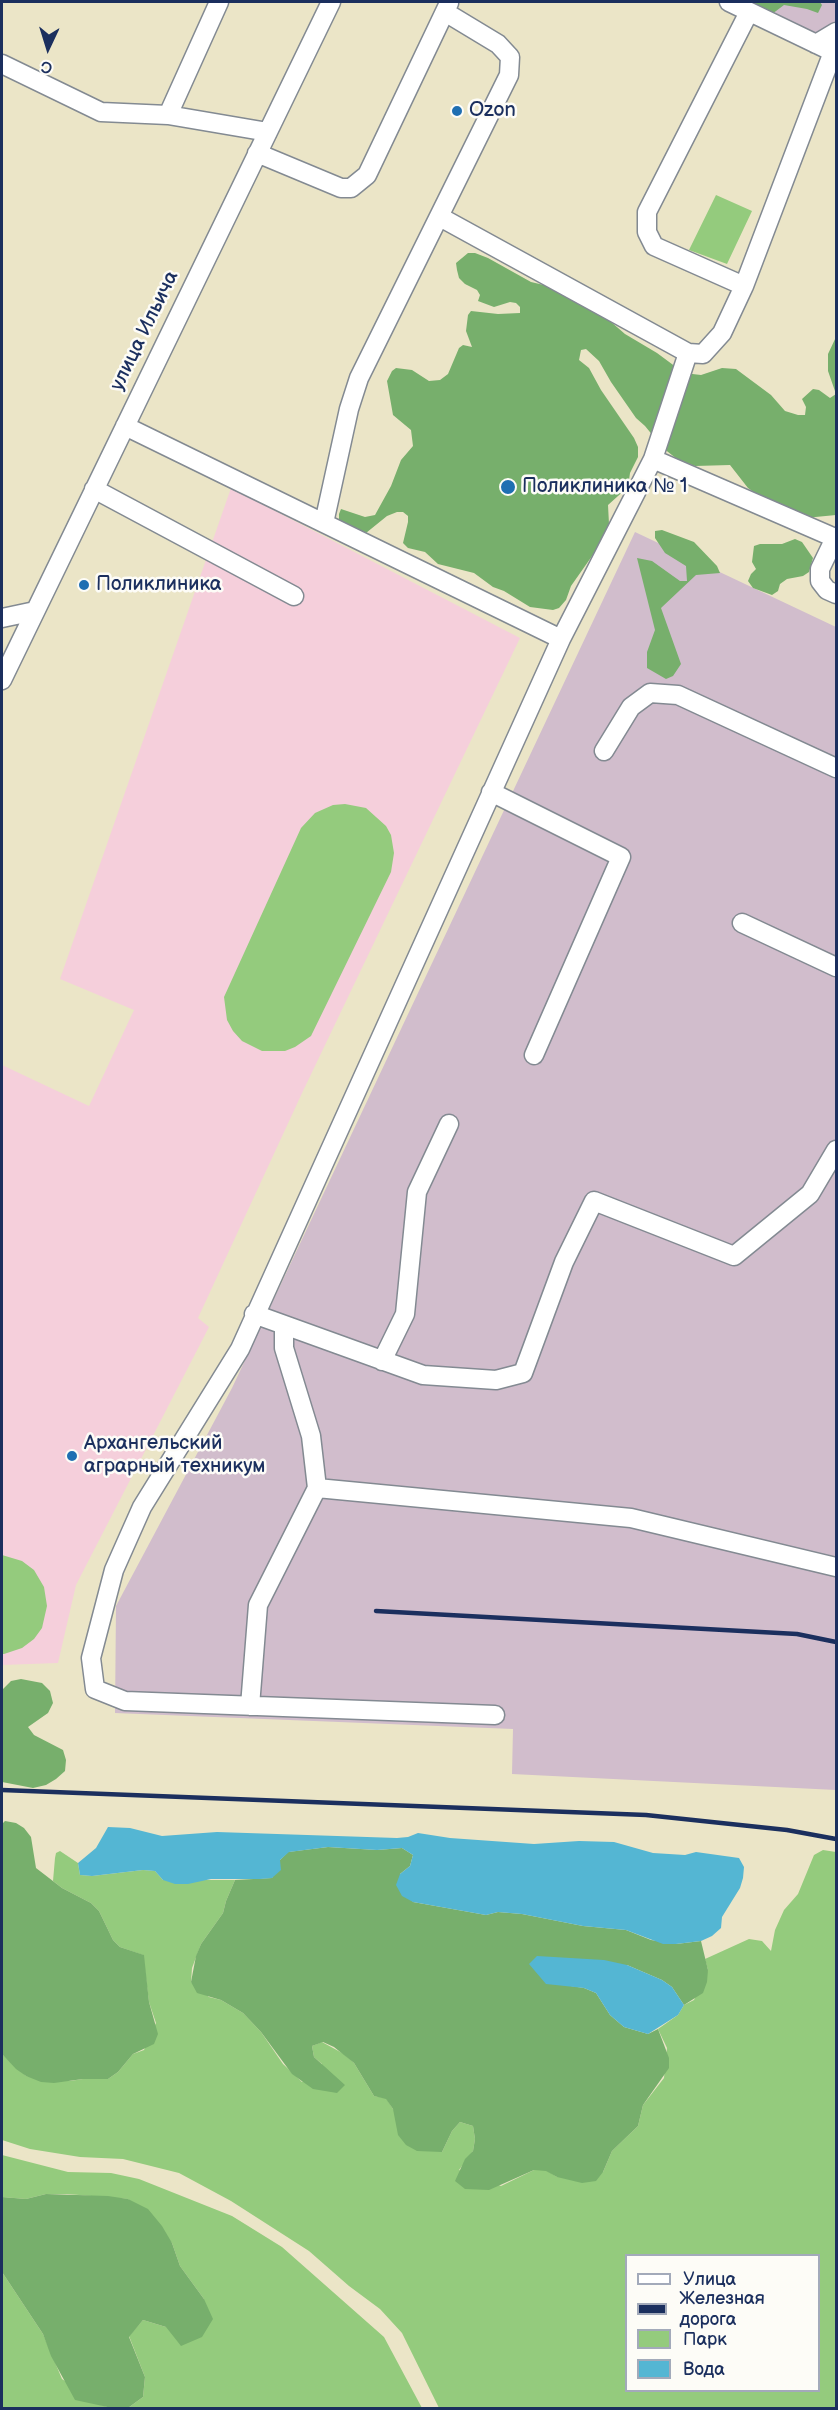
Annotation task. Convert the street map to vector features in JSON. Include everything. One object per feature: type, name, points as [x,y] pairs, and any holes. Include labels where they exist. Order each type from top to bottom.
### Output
[{"type":"street","points":[[168,115],[219,2]]},
{"type":"street","name":"улица Ильича","points":[[2,680],[331,2]]},
{"type":"street","points":[[729,2],[825,48]]},
{"type":"street","points":[[257,153],[341,188],[351,188],[367,175],[447,7],[498,44],[510,57],[509,75],[359,378],[349,409],[324,523]]},
{"type":"street","points":[[744,286],[654,246],[647,232],[647,212],[749,12]]},
{"type":"street","points":[[440,217],[688,353],[703,354],[722,333],[744,286],[825,48],[837,32]]},
{"type":"street","points":[[2,64],[101,112],[168,115],[268,132]]},
{"type":"street","points":[[495,1715],[125,1701],[95,1689],[91,1658],[114,1570],[141,1507],[240,1349],[561,639],[653,459],[688,353]]},
{"type":"street","points":[[124,426],[561,639]]},
{"type":"street","points":[[653,459],[835,538],[820,569],[820,581],[827,590],[837,594]]},
{"type":"street","points":[[94,489],[294,596]]},
{"type":"street","points":[[2,618],[35,611]]},
{"type":"street","points":[[604,751],[631,707],[650,693],[678,695],[837,768]]},
{"type":"street","points":[[491,792],[621,857],[534,1054]]},
{"type":"street","points":[[742,923],[837,967]]},
{"type":"street","points":[[382,1361],[405,1314],[417,1192],[449,1124]]},
{"type":"street","points":[[254,1314],[423,1375],[496,1380],[523,1373],[564,1262],[594,1201],[735,1256],[810,1194],[837,1150]]},
{"type":"street","points":[[250,1706],[258,1605],[317,1488],[311,1436],[284,1348],[284,1325]]},
{"type":"street","points":[[317,1488],[631,1518],[837,1567]]},
{"type":"shaded area","points":[[747,2],[836,2],[836,46]]},
{"type":"shaded area","points":[[231,488],[520,638],[303,1091],[198,1318],[209,1327],[76,1585],[58,1663],[2,1665],[2,1065],[89,1106],[134,1010],[60,979]]},
{"type":"shaded area","points":[[635,532],[836,627],[836,1790],[512,1774],[513,1729],[115,1713],[116,1606],[232,1388]]},
{"type":"green space","points":[[748,2],[820,2],[822,5],[818,13],[784,5],[772,14]]},
{"type":"green space","points":[[716,195],[752,211],[727,264],[689,250]]},
{"type":"green space","points":[[468,253],[488,258],[531,282],[548,286],[603,315],[625,334],[684,373],[701,375],[722,368],[736,369],[771,395],[785,411],[798,415],[805,415],[806,407],[802,399],[813,389],[819,390],[830,398],[836,394],[836,515],[805,518],[762,498],[748,488],[730,465],[695,466],[677,459],[663,448],[636,418],[599,361],[586,349],[581,350],[579,360],[589,368],[601,390],[634,438],[638,447],[638,457],[630,473],[628,487],[608,505],[609,524],[604,539],[571,586],[566,600],[559,608],[553,610],[530,607],[493,587],[474,573],[438,564],[425,552],[408,548],[403,543],[408,516],[403,512],[387,516],[366,533],[360,534],[339,525],[341,509],[365,517],[375,515],[391,486],[401,460],[413,446],[411,430],[393,415],[387,381],[392,371],[396,368],[412,370],[429,381],[440,380],[448,374],[459,348],[463,345],[472,347],[466,331],[468,315],[471,311],[498,314],[520,313],[520,307],[516,303],[510,302],[494,307],[478,301],[480,295],[477,290],[459,278],[457,270],[456,263]]},
{"type":"green space","points":[[836,337],[836,394],[828,371],[828,354]]},
{"type":"green space","points":[[662,530],[694,542],[717,566],[720,573],[696,575],[661,608],[681,664],[673,676],[666,679],[647,668],[647,652],[655,630],[637,558],[652,561],[680,581],[687,581],[686,566],[665,553],[655,538],[655,531]]},
{"type":"green space","points":[[795,539],[802,542],[813,558],[809,572],[803,576],[787,579],[772,595],[753,588],[748,581],[756,569],[752,562],[754,546],[782,544]]},
{"type":"green space","points":[[345,804],[366,808],[386,826],[391,835],[394,853],[391,872],[311,1036],[285,1051],[262,1051],[242,1041],[233,1031],[227,1020],[224,997],[301,828],[315,813],[333,805]]},
{"type":"green space","points":[[2,1555],[22,1561],[34,1570],[44,1587],[47,1606],[42,1628],[34,1639],[22,1648],[4,1654],[2,1654]]},
{"type":"green space","points":[[21,1679],[42,1683],[50,1691],[53,1703],[48,1713],[28,1727],[34,1735],[63,1750],[66,1760],[65,1771],[56,1779],[46,1785],[33,1788],[2,1782],[2,1690],[11,1681]]},
{"type":"green space","points":[[5,1821],[16,1823],[24,1828],[31,1837],[36,1868],[62,1888],[91,1903],[99,1911],[113,1940],[120,1947],[144,1955],[149,2002],[158,2034],[154,2044],[133,2054],[118,2072],[108,2079],[41,2082],[16,2069],[2,2054],[2,1824]]},
{"type":"green space","points":[[328,1847],[377,1850],[402,1848],[413,1855],[410,1866],[400,1874],[413,1902],[486,1915],[498,1912],[522,1914],[583,1926],[626,1930],[651,1940],[676,1944],[701,1941],[708,1970],[707,1982],[703,1993],[684,2005],[672,1987],[662,1980],[627,1965],[571,1986],[596,1993],[610,2015],[624,2027],[648,2034],[658,2029],[669,2058],[669,2068],[643,2105],[638,2126],[612,2151],[603,2172],[596,2181],[582,2183],[557,2177],[546,2171],[534,2170],[489,2190],[465,2189],[455,2181],[465,2159],[473,2151],[475,2139],[473,2126],[460,2122],[452,2131],[442,2152],[417,2151],[406,2145],[398,2135],[393,2109],[386,2099],[374,2096],[354,2063],[334,2047],[323,2042],[312,2046],[314,2057],[345,2085],[337,2093],[313,2089],[292,2074],[261,2032],[243,2013],[221,2000],[197,1993],[191,1982],[196,1956],[201,1944],[223,1913],[235,1880],[272,1878],[280,1860],[288,1852]]},
{"type":"green space","points":[[823,1850],[836,1852],[836,2408],[439,2408],[402,2333],[380,2309],[309,2251],[231,2201],[179,2173],[123,2159],[80,2157],[30,2149],[2,2140],[2,2054],[26,2076],[70,2081],[108,2079],[118,2072],[133,2054],[144,2050],[156,2023],[149,2002],[143,1955],[120,1947],[113,1940],[99,1911],[91,1903],[53,1881],[56,1853],[60,1851],[78,1863],[80,1875],[92,1876],[143,1870],[155,1871],[163,1880],[235,1880],[223,1913],[201,1944],[192,1968],[191,1982],[209,1997],[221,2000],[243,2013],[261,2032],[283,2064],[302,2082],[322,2064],[314,2057],[312,2046],[322,2042],[344,2054],[354,2063],[374,2096],[386,2098],[393,2109],[442,2152],[452,2131],[460,2122],[473,2126],[475,2139],[473,2151],[459,2170],[501,2186],[534,2170],[546,2170],[557,2177],[603,2172],[612,2151],[638,2126],[643,2105],[664,2078],[667,2048],[658,2029],[678,2015],[684,2005],[694,2000],[708,1970],[705,1959],[749,1939],[762,1941],[771,1951],[775,1930],[784,1910],[798,1894],[814,1855]]},
{"type":"green space","points":[[2,2155],[68,2172],[111,2173],[139,2179],[232,2216],[282,2247],[384,2337],[422,2408],[128,2408],[143,2397],[145,2377],[129,2336],[143,2320],[166,2327],[204,2299],[180,2266],[172,2243],[128,2199],[67,2194],[46,2194],[26,2199],[2,2197]]},
{"type":"green space","points":[[46,2194],[108,2196],[128,2199],[148,2209],[162,2226],[172,2243],[180,2266],[204,2299],[213,2319],[202,2337],[181,2346],[166,2327],[143,2320],[129,2337],[145,2377],[143,2397],[128,2408],[112,2408],[75,2400],[51,2356],[43,2334],[2,2272],[2,2197],[26,2199]]},
{"type":"green space","points":[[2,2272],[43,2334],[62,2379],[101,2405],[112,2408],[2,2408]]},
{"type":"water","points":[[108,1827],[130,1828],[162,1836],[217,1832],[397,1838],[418,1833],[450,1838],[534,1844],[579,1841],[614,1842],[653,1853],[685,1855],[696,1852],[739,1858],[744,1867],[740,1888],[722,1917],[721,1928],[712,1936],[701,1941],[663,1944],[626,1930],[583,1926],[522,1914],[498,1912],[486,1915],[413,1902],[402,1896],[396,1885],[400,1874],[410,1866],[413,1855],[402,1848],[377,1850],[328,1847],[289,1852],[280,1860],[281,1870],[272,1878],[211,1879],[175,1884],[163,1880],[155,1871],[80,1875],[78,1863],[96,1848]]},
{"type":"water","points":[[537,1956],[604,1960],[627,1965],[662,1980],[672,1987],[684,2005],[678,2015],[648,2034],[624,2027],[610,2015],[596,1993],[584,1988],[546,1984],[529,1964]]},
{"type":"railway","points":[[376,1611],[797,1634],[836,1642]]},
{"type":"railway","points":[[2,1790],[646,1815],[787,1830],[836,1839]]},
{"type":"place","name":"Ozon","points":[[457,111]]},
{"type":"place","name":"Поликлиника № 1","points":[[508,487]]},
{"type":"place","name":"Поликлиника","points":[[84,585]]},
{"type":"place","name":"Архангельский аграрный техникум","points":[[72,1456]]}]
